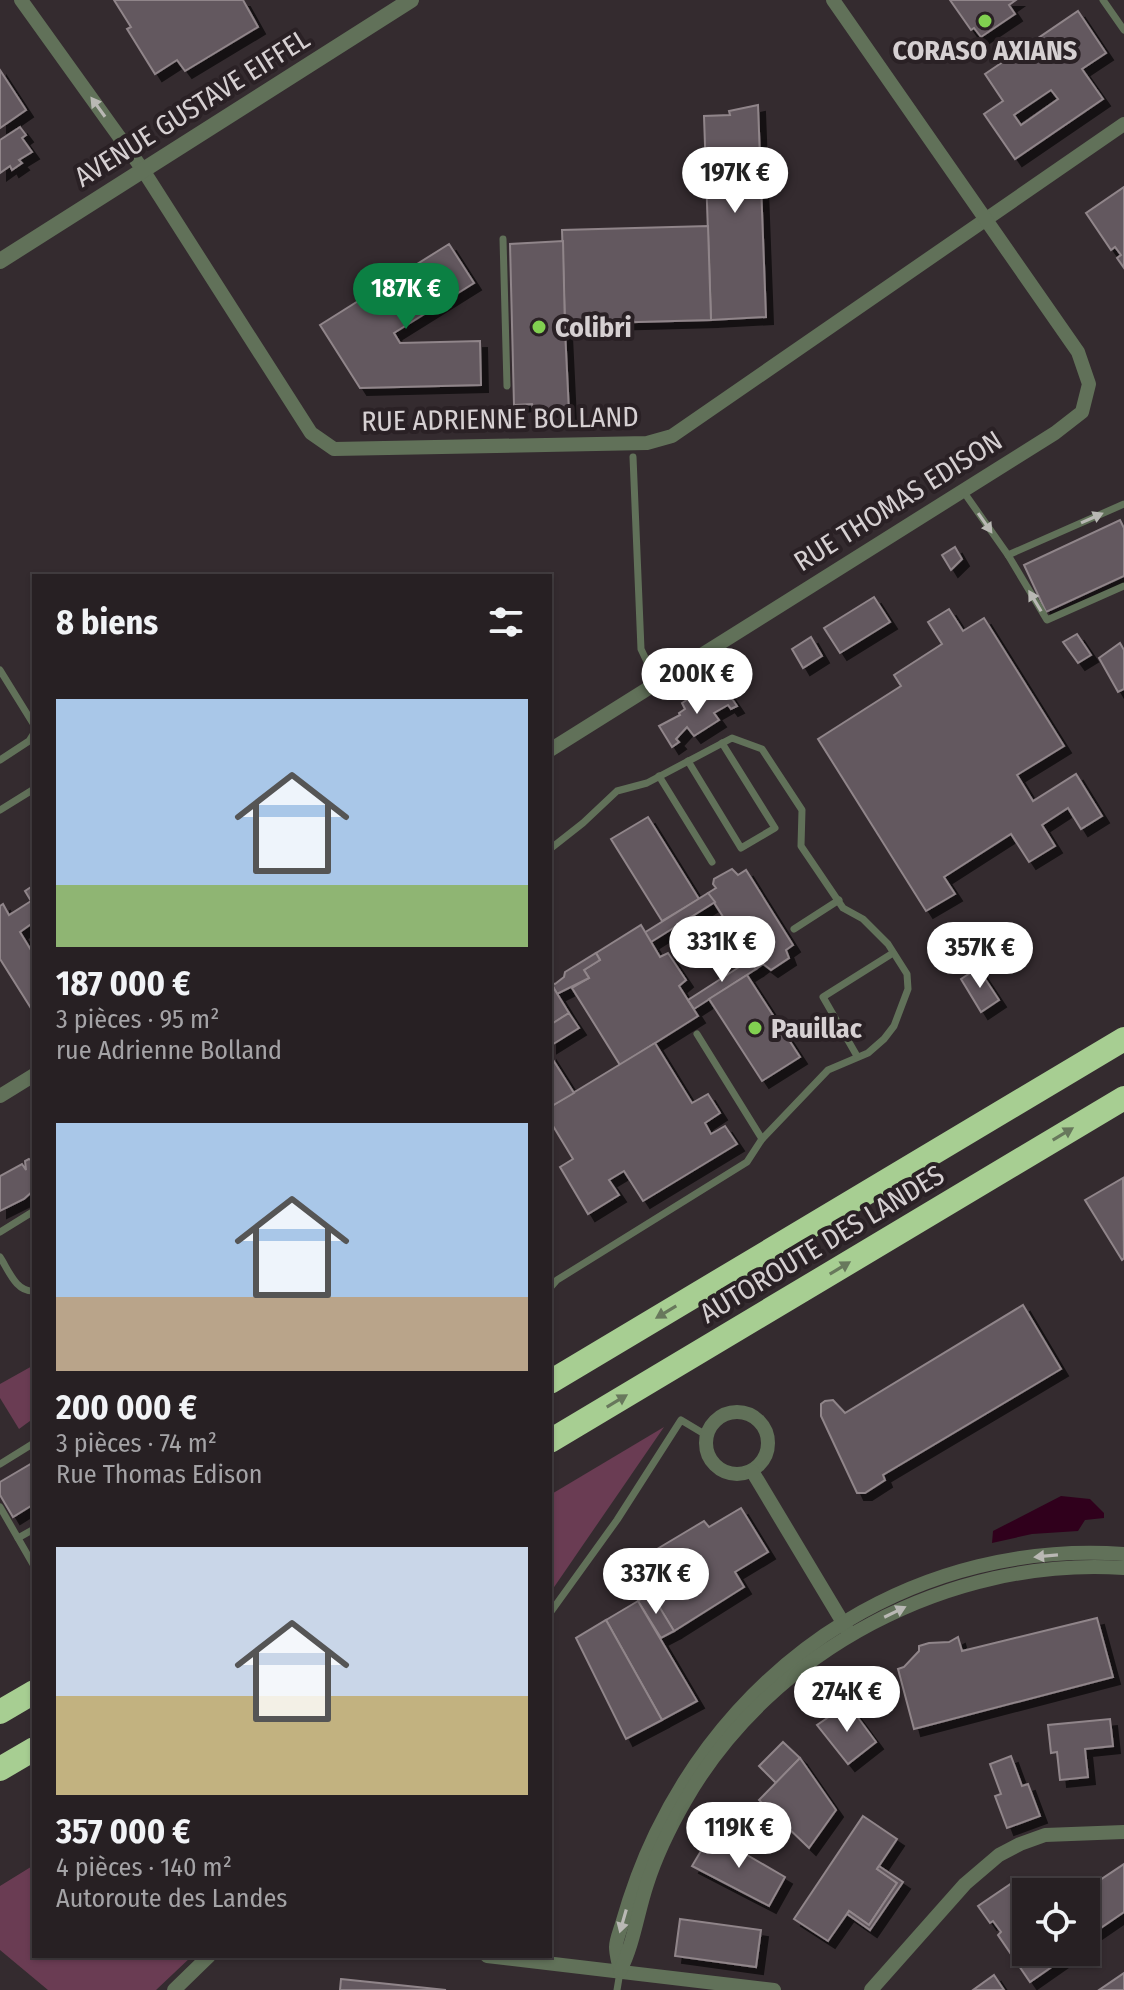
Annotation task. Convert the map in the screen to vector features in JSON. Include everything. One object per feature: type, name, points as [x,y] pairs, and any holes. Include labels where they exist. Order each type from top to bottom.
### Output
[{"type":"highway","points":[[976,1128],[1081,1052],[1124,1025]]},
{"type":"highway","name":"AUTOROUTE DES LANDES","points":[[552,1381],[1124,1039]]},
{"type":"highway","name":"AUTOROUTE DES LANDES","points":[[552,1440],[1124,1098]]},
{"type":"highway","points":[[0,1712],[32,1693]]},
{"type":"highway","points":[[0,1769],[32,1750]]},
{"type":"street","name":"RUE ADRIENNE BOLLAND","points":[[21,0],[143,170],[311,433],[334,449],[647,443],[672,436],[985,219]]},
{"type":"street","name":"AVENUE GUSTAVE EIFFEL","points":[[0,261],[411,0]]},
{"type":"street","name":"RUE THOMAS EDISON","points":[[552,749],[1055,433],[1082,412],[1089,384],[1078,352],[833,0]]},
{"type":"street","points":[[985,219],[1124,124]]},
{"type":"street","points":[[0,1096],[32,1076]]},
{"type":"street","points":[[727,1413],[747,1414],[763,1426],[768,1446],[760,1465],[752,1471],[731,1475],[721,1471],[707,1456],[706,1435],[711,1425],[727,1413]]},
{"type":"street","points":[[752,1471],[847,1629]]},
{"type":"street","points":[[847,1629],[891,1596],[973,1568],[1016,1558],[1124,1554]]},
{"type":"street","points":[[620,1971],[616,1946],[635,1879],[671,1802],[700,1755],[732,1714],[796,1656],[847,1629],[975,1583],[1019,1572],[1124,1568]]},
{"type":"street","points":[[871,1990],[965,1884],[999,1855],[1045,1835],[1124,1832]]},
{"type":"street","points":[[174,1990],[207,1958]]},
{"type":"street","points":[[505,1958],[774,1990]]},
{"type":"lane","points":[[1103,0],[1124,30]]},
{"type":"lane","points":[[503,239],[507,386]]},
{"type":"lane","points":[[633,457],[641,649],[657,683]]},
{"type":"lane","points":[[963,491],[1008,555],[1047,620],[1124,586]]},
{"type":"lane","points":[[1008,555],[1124,504]]},
{"type":"lane","points":[[0,670],[32,722]]},
{"type":"lane","points":[[0,760],[32,736]]},
{"type":"lane","points":[[552,847],[617,791],[647,783],[732,738],[762,749],[802,810],[801,846],[843,908],[863,919],[893,953],[907,974],[908,989],[894,1026],[884,1039],[868,1053],[828,1070],[762,1139],[747,1162],[552,1285]]},
{"type":"lane","points":[[688,761],[741,848],[775,828],[722,743]]},
{"type":"lane","points":[[659,776],[712,862]]},
{"type":"lane","points":[[0,810],[32,790]]},
{"type":"lane","points":[[794,929],[839,900]]},
{"type":"lane","points":[[857,1056],[823,997],[893,953]]},
{"type":"lane","points":[[697,1034],[762,1139]]},
{"type":"lane","points":[[0,1232],[32,1212]]},
{"type":"lane","points":[[0,1257],[19,1287],[32,1291]]},
{"type":"lane","points":[[552,1610],[617,1520],[681,1420],[706,1435]]},
{"type":"lane","points":[[0,1464],[32,1444]]},
{"type":"lane","points":[[0,1507],[32,1562]]},
{"type":"lane","points":[[18,1538],[32,1530]]},
{"type":"lane","points":[[617,1990],[620,1971]]},
{"type":"shaded area","points":[[32,1366],[32,1419],[19,1429],[0,1398],[0,1384]]},
{"type":"shaded area","points":[[664,1427],[552,1590],[552,1494]]},
{"type":"shaded area","points":[[1061,1496],[1090,1499],[1104,1513],[1104,1518],[1085,1520],[1078,1531],[1032,1534],[992,1543],[993,1531]]},
{"type":"shaded area","points":[[32,1866],[32,1958],[190,1958],[156,1990],[48,1990],[0,1950],[0,1886]]},
{"type":"building","points":[[114,0],[243,0],[258,27],[185,71],[177,60],[155,74],[127,29],[131,27]]},
{"type":"building","name":"CORASO AXIANS","points":[[950,0],[1016,0],[1009,5],[1015,14],[981,37],[974,28],[971,30]]},
{"type":"building","points":[[1078,11],[1106,53],[1082,69],[1103,99],[1015,159],[984,114],[1003,101],[985,74]],"holes":[[[1051,90],[1058,99],[1021,125],[1014,115]]]},
{"type":"building","points":[[0,70],[26,110],[0,128]]},
{"type":"building","points":[[758,105],[766,317],[711,320],[704,116],[730,115],[729,111]]},
{"type":"building","points":[[20,127],[26,135],[22,138],[32,152],[19,160],[22,163],[12,170],[10,166],[0,173],[0,140]]},
{"type":"building","points":[[1124,187],[1124,268],[1117,258],[1121,255],[1115,247],[1111,250],[1086,213]]},
{"type":"building","points":[[708,226],[711,320],[565,324],[562,230]]},
{"type":"building","name":"Colibri","points":[[563,241],[569,412],[533,408],[532,404],[514,405],[510,244]]},
{"type":"building","points":[[449,244],[474,283],[394,333],[400,343],[480,341],[481,385],[360,388],[320,325]]},
{"type":"building","points":[[1120,520],[1124,528],[1124,576],[1046,612],[1024,565]]},
{"type":"building","points":[[955,547],[962,559],[951,570],[942,555]]},
{"type":"building","points":[[874,597],[890,622],[840,653],[824,628]]},
{"type":"building","points":[[949,609],[963,631],[984,618],[1064,746],[1017,775],[1033,801],[1076,774],[1102,816],[1081,829],[1068,808],[1042,825],[1055,846],[1029,862],[1011,834],[944,877],[955,894],[926,911],[818,739],[901,686],[894,675],[942,644],[928,622]]},
{"type":"building","points":[[1077,634],[1091,655],[1078,663],[1063,642]]},
{"type":"building","points":[[811,637],[822,656],[803,668],[792,649]]},
{"type":"building","points":[[1120,643],[1124,650],[1124,689],[1118,692],[1099,658]]},
{"type":"building","points":[[724,687],[737,706],[731,709],[728,705],[714,713],[719,720],[694,736],[687,727],[676,739],[679,742],[672,747],[659,726],[680,715],[685,709],[682,703],[693,696],[699,702],[706,700]]},
{"type":"building","points":[[648,817],[699,899],[662,921],[611,839]]},
{"type":"building","points":[[732,869],[738,875],[746,870],[793,945],[786,950],[789,958],[771,970],[763,964],[756,969],[708,893],[716,888],[714,879]]},
{"type":"building","points":[[32,886],[32,923],[20,932],[32,952],[32,1010],[0,959],[0,906],[3,904],[9,915],[31,901],[25,891]]},
{"type":"building","points":[[708,893],[715,902],[651,942],[644,933]]},
{"type":"building","points":[[641,925],[660,957],[668,953],[686,980],[679,986],[698,1016],[620,1065],[572,988],[589,978],[584,970],[600,960],[596,953]]},
{"type":"building","points":[[596,953],[600,960],[584,970],[589,978],[557,994],[552,983],[564,977],[565,972]]},
{"type":"building","points":[[750,960],[756,969],[694,1009],[688,1000]]},
{"type":"building","points":[[978,968],[999,1000],[981,1012],[961,979]]},
{"type":"building","name":"Pauillac","points":[[747,975],[800,1057],[762,1081],[709,999]]},
{"type":"building","points":[[552,985],[569,1013],[552,1024]]},
{"type":"building","points":[[569,1013],[579,1028],[552,1045],[552,1024]]},
{"type":"building","points":[[655,1043],[692,1103],[708,1094],[720,1113],[705,1123],[711,1134],[725,1126],[737,1144],[643,1201],[624,1171],[609,1180],[619,1195],[588,1214],[560,1167],[573,1159],[552,1124],[552,1106]]},
{"type":"building","points":[[552,1058],[574,1093],[552,1106]]},
{"type":"building","points":[[25,1161],[32,1161],[32,1192],[0,1211],[0,1176],[22,1164],[26,1170]]},
{"type":"building","points":[[1123,1178],[1124,1258],[1122,1260],[1085,1200]]},
{"type":"building","points":[[1023,1305],[1061,1369],[883,1475],[885,1480],[865,1493],[857,1493],[821,1416],[821,1404],[833,1400],[845,1413]]},
{"type":"building","points":[[32,1463],[32,1505],[13,1517],[0,1495],[0,1482]]},
{"type":"building","points":[[741,1508],[768,1552],[735,1572],[744,1587],[674,1631],[632,1564],[704,1521],[709,1527]]},
{"type":"building","points":[[651,1593],[674,1631],[661,1638],[638,1601]]},
{"type":"building","points":[[638,1601],[697,1701],[662,1720],[606,1620]]},
{"type":"building","points":[[1097,1618],[1113,1677],[914,1729],[898,1669],[919,1651],[919,1646],[949,1642],[958,1637],[962,1651]]},
{"type":"building","points":[[606,1620],[662,1720],[626,1739],[576,1638]]},
{"type":"building","points":[[848,1704],[876,1742],[848,1764],[817,1725]]},
{"type":"building","points":[[1110,1719],[1113,1746],[1085,1749],[1088,1777],[1060,1780],[1057,1752],[1051,1753],[1048,1725]]},
{"type":"building","points":[[783,1742],[800,1758],[776,1783],[759,1766]]},
{"type":"building","points":[[1011,1756],[1022,1786],[1028,1784],[1040,1816],[1007,1828],[995,1796],[1001,1794],[990,1764]]},
{"type":"building","points":[[800,1758],[836,1810],[809,1848],[759,1800]]},
{"type":"building","points":[[863,1816],[897,1839],[877,1869],[897,1883],[869,1925],[849,1911],[828,1941],[794,1919]]},
{"type":"building","points":[[711,1834],[785,1877],[769,1906],[692,1866]]},
{"type":"building","points":[[1124,1864],[1124,1912],[1100,1928],[1100,1880]]},
{"type":"building","points":[[879,1866],[903,1882],[870,1930],[847,1914],[849,1911],[869,1925],[897,1883],[877,1869]]},
{"type":"building","points":[[1012,1883],[1012,1956],[998,1935],[1001,1932],[978,1906]]},
{"type":"building","points":[[680,1919],[761,1930],[756,1967],[675,1956]]},
{"type":"building","points":[[1019,1966],[1053,1966],[1030,1982]]},
{"type":"building","points":[[1124,1973],[1124,1990],[1099,1990]]},
{"type":"building","points":[[994,1975],[1004,1990],[973,1990]]},
{"type":"building","points":[[341,1979],[446,1990],[340,1990]]},
{"type":"place","name":"CORASO AXIANS","points":[[985,21]]},
{"type":"place","name":"Colibri","points":[[539,327]]},
{"type":"place","name":"Pauillac","points":[[755,1028]]}]
